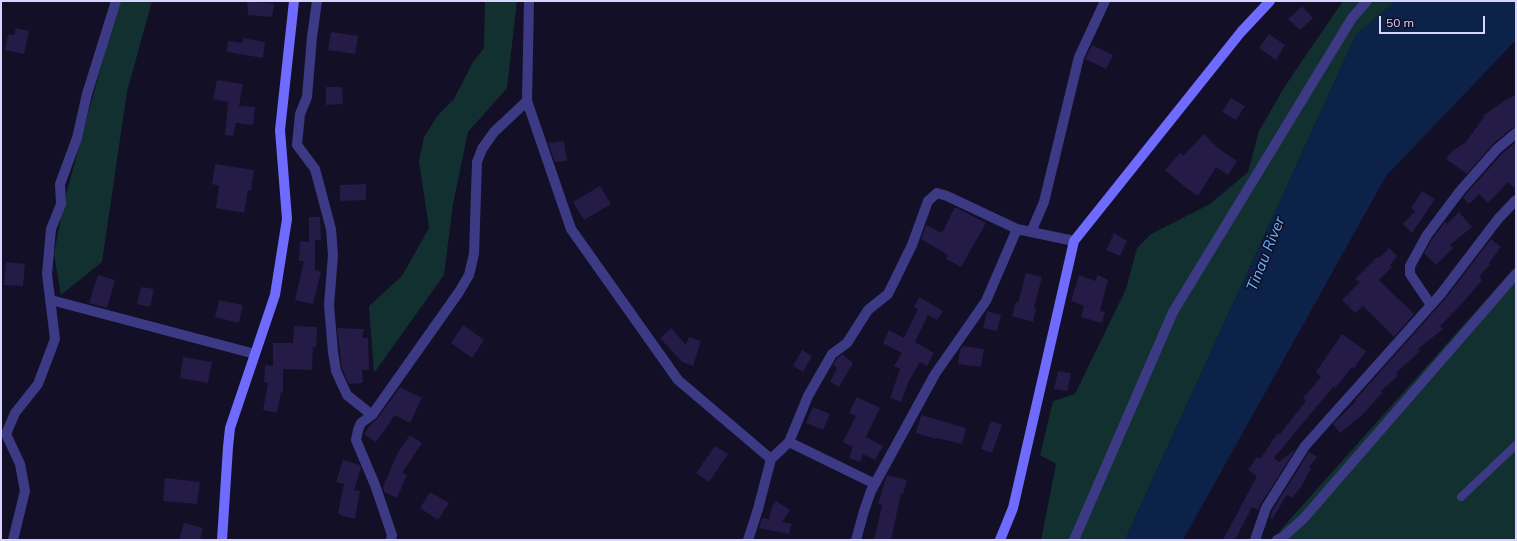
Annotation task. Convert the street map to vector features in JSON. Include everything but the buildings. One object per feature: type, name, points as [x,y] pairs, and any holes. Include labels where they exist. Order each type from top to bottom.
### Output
[{"type":"street","points":[[13,540],[25,491],[20,464],[6,434],[15,413],[38,384],[55,339],[47,274],[51,229],[61,204],[60,184],[77,138],[87,94],[116,1]]},
{"type":"street","points":[[222,540],[230,428],[275,295],[287,220],[280,130],[294,1]]},
{"type":"street","points":[[317,1],[312,37],[307,97],[300,114],[297,145],[315,169],[331,229],[333,255],[329,305],[336,371],[347,395],[372,415]]},
{"type":"street","points":[[529,1],[527,101],[571,229],[678,380],[771,459]]},
{"type":"street","points":[[1031,232],[1044,202],[1079,57],[1105,1]]},
{"type":"street","points":[[1000,540],[1014,508],[1074,241],[1241,32],[1270,1]]},
{"type":"street","points":[[1074,540],[1173,312],[1352,18],[1367,1]]},
{"type":"street","points":[[391,540],[392,535],[375,485],[356,440],[358,430],[361,423],[372,415],[469,275],[474,254],[477,162],[482,149],[494,132],[527,101]]},
{"type":"street","points":[[1431,305],[1410,274],[1410,266],[1427,235],[1460,191],[1497,149],[1516,134]]},
{"type":"street","points":[[748,540],[771,459],[789,442],[808,396],[832,354],[847,343],[868,310],[888,294],[912,245],[928,201],[937,193],[947,196],[1017,229],[1074,241]]},
{"type":"street","points":[[1255,540],[1266,508],[1305,446],[1440,295],[1498,219],[1516,200]]},
{"type":"street","points":[[856,540],[864,510],[875,484],[935,374],[986,301],[1017,229]]},
{"type":"street","points":[[1277,540],[1283,537],[1304,518],[1516,274]]},
{"type":"street","points":[[51,300],[255,354]]},
{"type":"street","points":[[789,442],[875,484]]},
{"type":"lane","points":[[1461,497],[1516,445]]},
{"type":"green space","points":[[119,1],[152,1],[127,92],[102,262],[61,295],[54,254],[64,202]]},
{"type":"green space","points":[[485,1],[517,1],[507,88],[468,132],[453,204],[444,275],[374,373],[369,306],[402,276],[429,228],[419,161],[424,137],[438,115],[454,99],[473,62],[484,48]]},
{"type":"green space","points":[[1343,1],[1396,1],[1356,35],[1125,540],[1041,540],[1056,464],[1040,455],[1053,401],[1075,394],[1126,289],[1137,248],[1151,234],[1210,204],[1248,172],[1259,131],[1285,86]]},
{"type":"green space","points":[[1516,266],[1516,540],[1273,540],[1284,526]]},
{"type":"water","name":"Tinau River","points":[[1396,1],[1516,1],[1516,40],[1386,176],[1183,540],[1125,540],[1356,35]]}]
